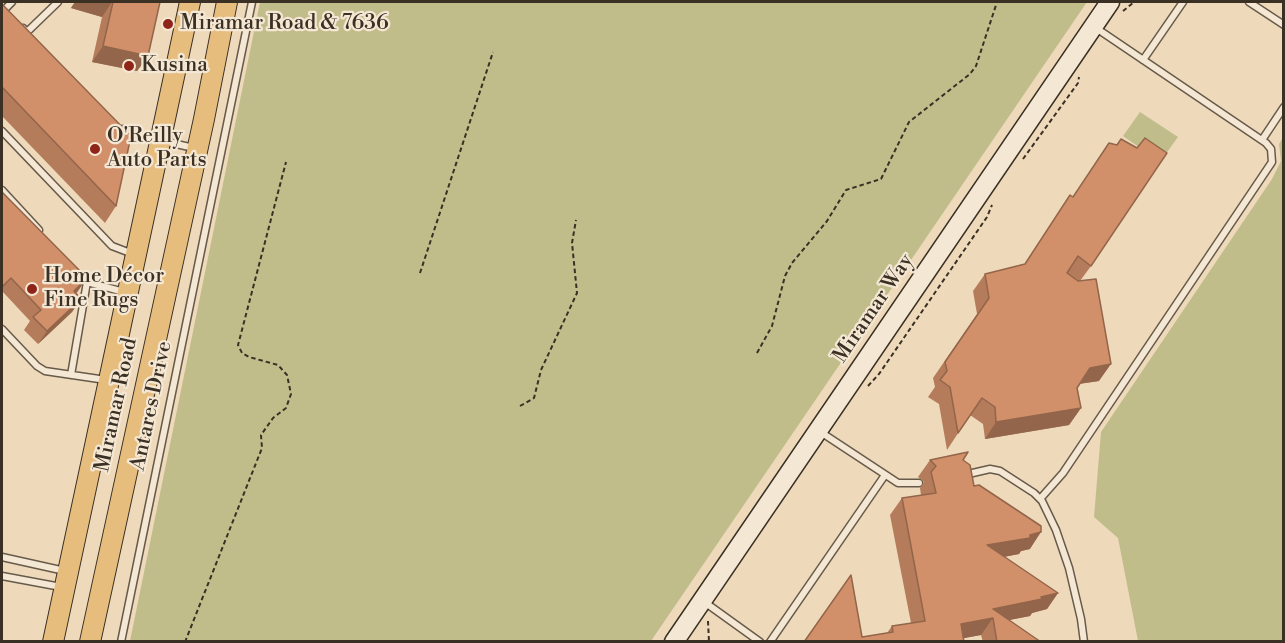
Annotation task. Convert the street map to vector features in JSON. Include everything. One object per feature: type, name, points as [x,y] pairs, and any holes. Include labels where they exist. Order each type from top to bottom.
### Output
[{"type":"main road","name":"Miramar Road","points":[[53,642],[190,2]]},
{"type":"main road","name":"Miramar Road","points":[[90,642],[198,149],[226,2]]},
{"type":"street","name":"Miramar Way","points":[[674,642],[1110,2]]},
{"type":"lane","points":[[12,2],[3,8],[12,17]]},
{"type":"lane","points":[[27,32],[58,2]]},
{"type":"lane","name":"Antares Drive","points":[[121,642],[252,2]]},
{"type":"lane","points":[[1143,60],[1183,2]]},
{"type":"lane","points":[[1249,2],[1284,25]]},
{"type":"lane","points":[[20,25],[36,41]]},
{"type":"lane","points":[[1040,499],[1063,473],[1272,162],[1271,149],[1262,140],[1093,26]]},
{"type":"lane","points":[[1262,140],[1284,107]]},
{"type":"lane","points":[[118,124],[127,133],[198,149]]},
{"type":"lane","points":[[2,131],[112,246],[136,255]]},
{"type":"lane","points":[[2,190],[48,240]]},
{"type":"lane","points":[[72,265],[87,282],[128,293]]},
{"type":"lane","points":[[71,375],[87,282]]},
{"type":"lane","points":[[2,329],[37,366],[45,371],[109,380]]},
{"type":"lane","points":[[819,431],[898,483],[919,483]]},
{"type":"lane","points":[[957,476],[990,469],[1000,471],[1040,499],[1049,512],[1069,568],[1082,619],[1084,642]]},
{"type":"lane","points":[[770,642],[885,475]]},
{"type":"lane","points":[[2,557],[67,579]]},
{"type":"lane","points":[[2,576],[67,579]]},
{"type":"lane","points":[[702,601],[760,642]]},
{"type":"path","points":[[758,354],[772,326],[785,276],[792,263],[827,222],[846,190],[880,179],[909,122],[970,74],[976,66],[997,2]]},
{"type":"path","points":[[420,273],[493,52]]},
{"type":"path","points":[[185,642],[262,448],[261,435],[273,418],[286,408],[291,394],[287,375],[278,365],[249,357],[242,353],[238,345],[286,162]]},
{"type":"path","points":[[520,406],[534,398],[541,370],[577,293],[572,243],[576,220]]},
{"type":"shaded area","points":[[260,2],[1087,2],[651,641],[130,641]]},
{"type":"shaded area","points":[[1140,112],[1178,137],[1160,162],[1123,136]]},
{"type":"shaded area","points":[[1283,137],[1283,641],[1138,641],[1118,538],[1094,517],[1101,432],[1272,179],[1281,161],[1279,144]]},
{"type":"building","points":[[113,2],[160,2],[148,56],[103,46]]},
{"type":"building","points":[[2,4],[131,136],[116,206],[2,87]]},
{"type":"building","points":[[1145,138],[1167,153],[1091,266],[1078,256],[1067,273],[1078,281],[1096,279],[1111,364],[1090,368],[1077,388],[1081,408],[996,422],[995,407],[982,398],[958,433],[950,387],[940,380],[947,371],[945,362],[989,298],[985,274],[1025,264],[1070,195],[1073,197],[1109,143],[1117,145],[1121,139],[1137,148]]},
{"type":"building","points":[[2,192],[87,278],[74,291],[81,299],[47,331],[33,317],[41,310],[11,278],[2,287]]},
{"type":"building","points":[[968,452],[963,460],[970,465],[974,486],[979,485],[1041,526],[1041,532],[1030,535],[1030,538],[987,545],[1058,593],[1041,597],[1042,599],[993,609],[1041,642],[997,642],[993,618],[961,624],[964,642],[804,642],[851,575],[862,637],[893,632],[892,626],[925,621],[902,498],[936,493],[931,472],[936,466],[930,460]]},
{"type":"place","name":"Miramar Road & 7636","points":[[168,24]]},
{"type":"place","name":"Kusina","points":[[129,66]]},
{"type":"place","name":"O'Reilly Auto Parts","points":[[95,149]]},
{"type":"place","name":"Home Décor Fine Rugs","points":[[32,289]]}]
